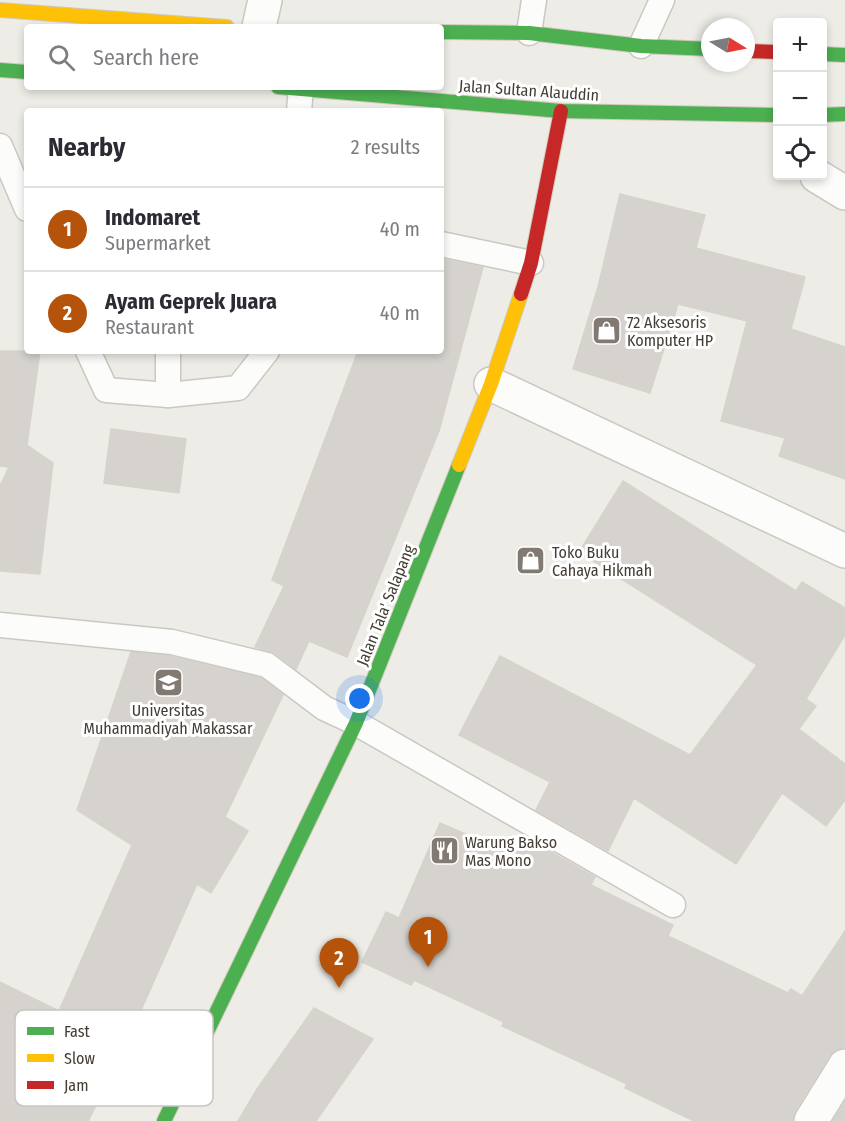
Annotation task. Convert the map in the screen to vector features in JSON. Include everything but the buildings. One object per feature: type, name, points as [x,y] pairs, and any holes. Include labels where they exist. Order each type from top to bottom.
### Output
[{"type":"main road","points":[[0,10],[187,24]]},
{"type":"main road","points":[[444,32],[529,33],[641,46],[701,49]]},
{"type":"main road","points":[[755,51],[773,52]]},
{"type":"main road","points":[[827,54],[845,55]]},
{"type":"main road","points":[[0,70],[24,72]]},
{"type":"main road","name":"Jalan Sultan Alauddin","points":[[293,95],[561,111],[773,115]]},
{"type":"main road","name":"Jalan Tala' Salapang","points":[[213,1019],[356,723],[492,384],[531,263],[561,111]]},
{"type":"main road","points":[[827,115],[845,114]]},
{"type":"main road","name":"Jalan Tala' Salapang","points":[[164,1121],[171,1106]]},
{"type":"street","points":[[260,24],[266,0]]},
{"type":"street","points":[[824,180],[845,193]]},
{"type":"street","points":[[492,384],[845,551]]},
{"type":"street","points":[[811,1121],[845,1066]]},
{"type":"lane","points":[[529,33],[534,0]]},
{"type":"lane","points":[[641,46],[662,0]]},
{"type":"lane","points":[[0,146],[20,177],[24,195]]},
{"type":"lane","points":[[444,245],[531,263]]},
{"type":"lane","points":[[89,354],[106,390],[168,395],[238,388],[265,354]]},
{"type":"lane","points":[[168,354],[168,395]]},
{"type":"lane","points":[[0,625],[172,642],[267,665],[324,708],[356,723],[673,905]]},
{"type":"traffic: fast","points":[[444,32],[529,33],[641,46],[701,49]]},
{"type":"traffic: fast","points":[[827,54],[845,55]]},
{"type":"traffic: fast","points":[[0,70],[24,72]]},
{"type":"traffic: fast","points":[[313,90],[561,111],[773,115]]},
{"type":"traffic: fast","points":[[827,115],[845,114]]},
{"type":"traffic: fast","points":[[213,1019],[356,723],[459,465]]},
{"type":"traffic: fast","points":[[164,1121],[171,1106]]},
{"type":"traffic: slow","points":[[0,10],[187,24]]},
{"type":"traffic: slow","points":[[459,465],[491,384],[521,294]]},
{"type":"traffic: jam","points":[[755,51],[773,52]]},
{"type":"traffic: jam","points":[[521,294],[531,263],[561,111]]},
{"type":"place","name":"72 Aksesoris Komputer HP","points":[[606,331]]},
{"type":"place","name":"Toko Buku Cahaya Hikmah","points":[[531,561]]},
{"type":"place","name":"Universitas Muhammadiyah Makassar","points":[[168,682]]},
{"type":"place","name":"Warung Bakso Mas Mono","points":[[444,851]]},
{"type":"place","name":"Indomaret","points":[[428,967]]},
{"type":"place","name":"Ayam Geprek Juara","points":[[339,988]]}]
